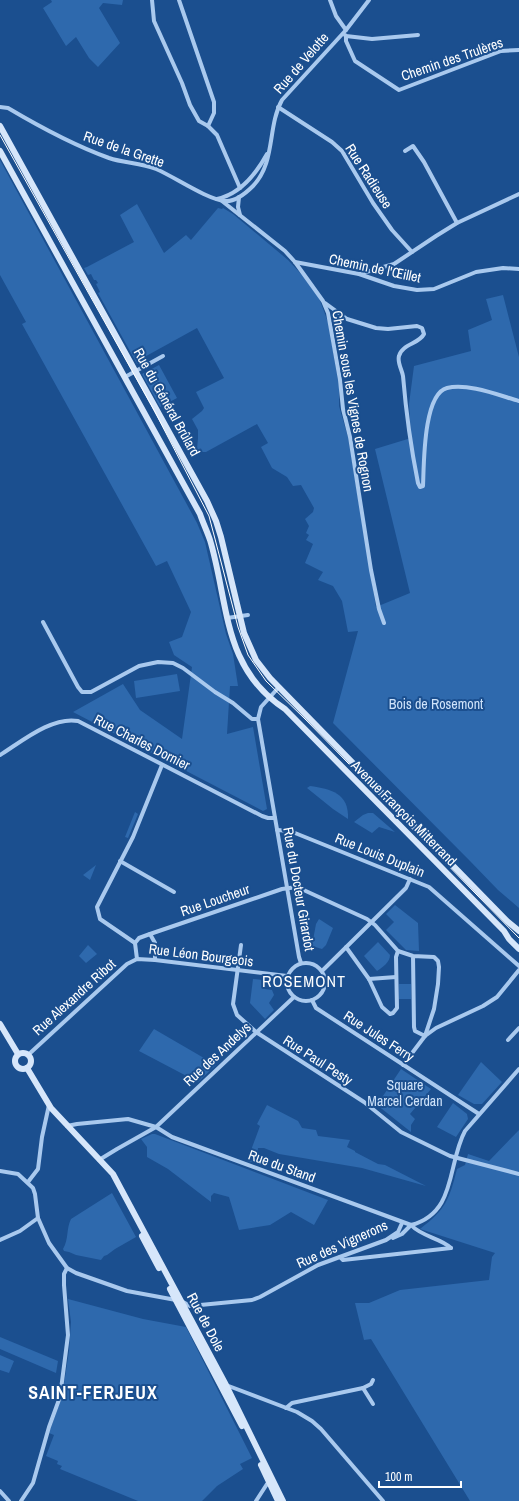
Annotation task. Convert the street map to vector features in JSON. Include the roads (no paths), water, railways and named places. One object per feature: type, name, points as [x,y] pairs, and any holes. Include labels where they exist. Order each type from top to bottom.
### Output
[{"type":"main road","name":"Rue du Général Brûlard","points":[[0,126],[212,510],[221,537],[244,633],[256,660],[279,687]]},
{"type":"main road","name":"Rue du Général Brûlard","points":[[0,152],[200,514],[210,541],[233,641],[247,671],[269,697]]},
{"type":"main road","name":"Avenue François Mitterrand","points":[[279,687],[507,921],[519,931]]},
{"type":"main road","name":"Avenue François Mitterrand","points":[[269,697],[290,714],[504,931],[509,939],[519,949]]},
{"type":"main road","points":[[0,1024],[18,1054]]},
{"type":"main road","points":[[23,1052],[28,1054],[31,1062],[26,1068],[22,1069],[16,1066],[14,1061],[18,1054],[23,1052]]},
{"type":"main road","name":"Rue de Dole","points":[[26,1068],[49,1105],[113,1174],[226,1385],[280,1501]]},
{"type":"main road","name":"Rue de Dole","points":[[100,1160],[132,1216],[176,1299],[243,1426],[269,1484],[280,1501]]},
{"type":"street","points":[[179,0],[214,102],[214,113],[208,126]]},
{"type":"street","points":[[330,0],[345,33],[372,39],[418,35]]},
{"type":"street","name":"Rue de Velotte","points":[[239,197],[257,181],[266,165],[278,107],[282,100],[345,33],[369,0]]},
{"type":"street","points":[[152,1],[154,20],[182,83],[190,105],[199,121],[208,126],[217,135],[240,188]]},
{"type":"street","name":"Chemin des Trulères","points":[[345,33],[346,41],[355,61],[399,90],[501,51],[519,50]]},
{"type":"street","name":"Rue de la Grette","points":[[0,107],[8,108],[79,146],[109,158],[147,166],[218,199]]},
{"type":"street","name":"Rue Radieuse","points":[[278,107],[342,150],[376,209],[392,230],[412,252]]},
{"type":"street","points":[[405,151],[413,146],[424,162],[457,223]]},
{"type":"street","name":"Rue de Velotte","points":[[218,199],[240,188],[252,178],[270,151]]},
{"type":"street","points":[[359,274],[394,264],[457,223],[519,194]]},
{"type":"street","points":[[218,199],[230,201],[239,197],[238,208],[240,215]]},
{"type":"street","name":"Chemin sous les Vignes de Rognon","points":[[218,199],[285,251],[295,262],[323,301],[330,322],[340,380],[343,409],[350,437],[361,511],[379,609],[384,623]]},
{"type":"street","name":"Chemin de l'Œillet","points":[[295,262],[359,274],[394,286],[417,290],[434,289],[476,272],[503,268],[519,269]]},
{"type":"street","points":[[323,301],[347,319],[376,328],[388,329],[417,326],[422,328],[424,334],[421,339],[402,350],[399,354],[398,360],[403,375],[414,463],[420,487],[424,486],[428,416],[437,393],[446,388],[470,388],[519,401]]},
{"type":"street","points":[[125,377],[163,356]]},
{"type":"street","points":[[227,618],[248,615]]},
{"type":"street","points":[[43,622],[82,692],[91,692],[139,666],[158,662],[173,663],[184,668],[215,692],[233,702],[252,719],[258,719]]},
{"type":"street","points":[[275,818],[258,719],[261,707],[279,687]]},
{"type":"street","name":"Rue Charles Dornier","points":[[0,755],[51,724],[60,721],[78,721],[262,816],[275,818]]},
{"type":"street","points":[[137,959],[135,943],[100,919],[98,917],[97,906],[133,837],[162,765]]},
{"type":"street","name":"Rue du Docteur Girardot","points":[[275,818],[301,963]]},
{"type":"street","name":"Rue Louis Duplain","points":[[278,830],[290,831],[429,887],[519,966]]},
{"type":"street","points":[[120,861],[174,892]]},
{"type":"street","points":[[322,971],[406,888],[410,879]]},
{"type":"street","points":[[287,888],[297,887],[372,922],[398,951],[413,956],[434,958],[438,961],[439,967],[434,1010],[425,1036]]},
{"type":"street","name":"Rue Loucheur","points":[[135,943],[140,938],[150,934],[287,888]]},
{"type":"street","points":[[150,934],[155,943],[155,960]]},
{"type":"street","name":"Rue Paul Pesty","points":[[241,945],[233,1004],[234,1010],[237,1015],[256,1032],[364,1102],[401,1132],[455,1158],[519,1174]]},
{"type":"street","points":[[346,947],[369,979],[382,1008],[390,1014],[393,1014],[397,1008],[396,957],[398,951]]},
{"type":"street","points":[[413,956],[414,1027],[415,1031],[425,1036]]},
{"type":"street","name":"Rue Léon Bourgeois","points":[[137,959],[287,976]]},
{"type":"street","name":"Rue Alexandre Ribot","points":[[28,1054],[127,964],[137,959]]},
{"type":"street","points":[[301,963],[313,964],[322,971],[325,986],[319,996],[312,1000],[303,1001],[294,997],[287,987],[287,976],[293,968],[301,963]]},
{"type":"street","points":[[403,1065],[425,1036],[436,1028],[483,1006],[497,996],[519,970]]},
{"type":"street","points":[[369,979],[396,977]]},
{"type":"street","name":"Rue des Andelys","points":[[100,1160],[156,1127],[294,997]]},
{"type":"street","name":"Rue Jules Ferry","points":[[312,1000],[316,1008],[479,1114]]},
{"type":"street","points":[[508,1040],[519,1028]]},
{"type":"street","points":[[386,1240],[402,1234],[411,1225],[426,1219],[435,1212],[450,1185],[460,1140],[465,1131],[519,1069]]},
{"type":"street","points":[[28,1182],[38,1168],[42,1137],[49,1105]]},
{"type":"street","name":"Rue du Stand","points":[[67,1126],[128,1119],[136,1121],[156,1127],[172,1137],[402,1223]]},
{"type":"street","points":[[0,1171],[18,1174],[33,1188],[38,1218],[50,1243],[67,1268],[64,1274],[64,1285],[68,1335],[60,1397],[46,1435],[33,1483],[21,1501]]},
{"type":"street","points":[[0,1240],[20,1231],[38,1218]]},
{"type":"street","name":"Rue des Vignerons","points":[[67,1268],[76,1273],[127,1291],[176,1299],[190,1306],[252,1300],[313,1267],[386,1240],[398,1232],[402,1223],[411,1225]]},
{"type":"street","points":[[340,1257],[343,1260],[451,1248],[446,1244],[419,1232],[411,1225]]},
{"type":"street","points":[[214,1372],[221,1382],[226,1385],[306,1417],[321,1429],[384,1501]]},
{"type":"street","points":[[286,1408],[292,1403],[363,1388],[372,1384],[373,1380]]},
{"type":"street","points":[[363,1388],[373,1404]]},
{"type":"street","points":[[256,1501],[267,1484],[269,1484]]},
{"type":"street","points":[[0,1491],[9,1501]]},
{"type":"tram line","points":[[0,135],[154,410],[209,516],[238,627],[248,655],[266,681],[519,938]]},
{"type":"district","name":"ROSEMONT","points":[[304,981]]},
{"type":"district","name":"SAINT-FERJEUX","points":[[93,1393]]},
{"type":"park label","name":"Bois de Rosemont","points":[[436,704]]},
{"type":"park label","name":"Square Marcel Cerdan","points":[[405,1094]]}]
